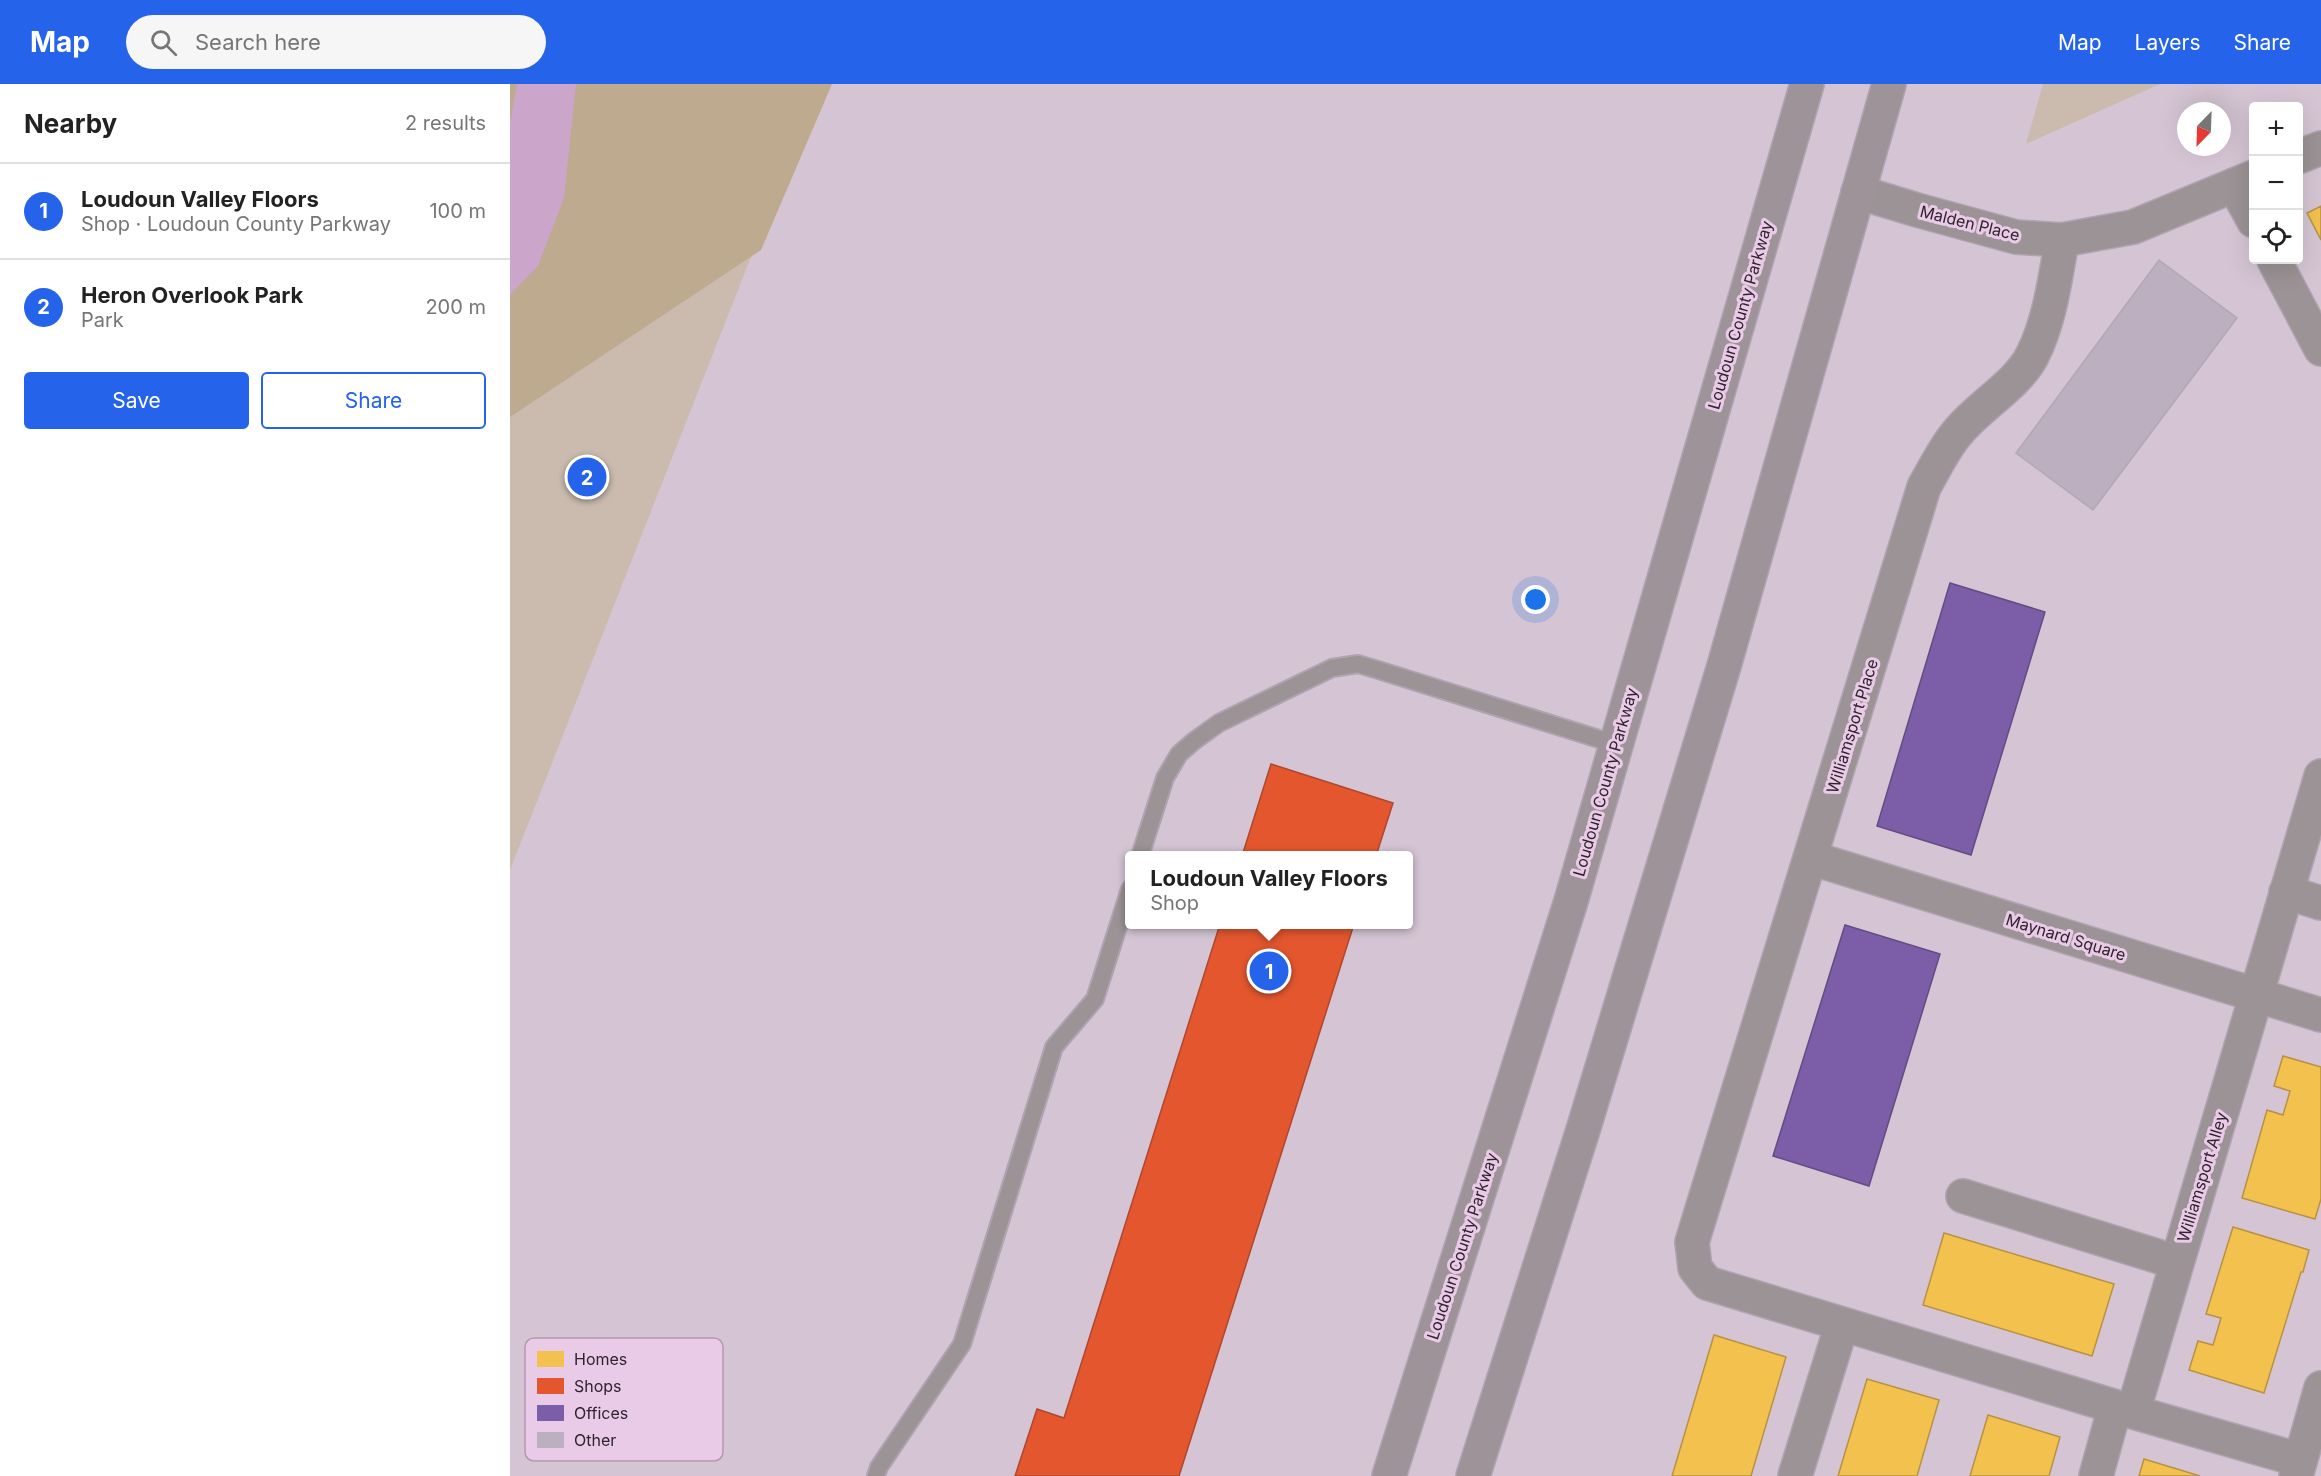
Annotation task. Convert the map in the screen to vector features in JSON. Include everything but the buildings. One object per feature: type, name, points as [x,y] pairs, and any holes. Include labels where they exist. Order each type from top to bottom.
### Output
[{"type":"main road","name":"Loudoun County Parkway","points":[[1389,1476],[1571,901],[1807,84]]},
{"type":"main road","points":[[1473,1476],[1583,1130],[1724,666],[1889,84]]},
{"type":"street","points":[[2301,156],[2321,148]]},
{"type":"street","name":"Malden Place","points":[[1857,192],[2016,237],[2062,240],[2133,227],[2244,181]]},
{"type":"street","points":[[2244,181],[2251,210]]},
{"type":"street","name":"Williamsport Place","points":[[1842,1324],[1707,1283],[1695,1268],[1692,1242],[1924,487],[1958,432],[2016,376],[2031,358],[2045,322],[2062,240]]},
{"type":"street","points":[[2276,264],[2321,349]]},
{"type":"street","name":"Williamsport Alley","points":[[2096,1476],[2124,1410],[2176,1262],[2321,776]]},
{"type":"street","name":"Maynard Square","points":[[1811,858],[2321,1015]]},
{"type":"street","points":[[2286,892],[2321,903]]},
{"type":"street","points":[[1963,1196],[2176,1262]]},
{"type":"street","points":[[1795,1476],[1842,1324],[2124,1410],[2298,1468],[2318,1406]]},
{"type":"lane","points":[[1141,851],[1165,778],[1179,754],[1219,723],[1332,668],[1358,664],[1615,744]]},
{"type":"lane","points":[[876,1476],[879,1467],[962,1344],[1054,1047],[1095,999],[1125,905]]},
{"type":"shaded area","points":[[510,84],[819,84],[510,870]]},
{"type":"shaded area","points":[[510,84],[832,84],[761,250],[510,417]]},
{"type":"shaded area","points":[[517,84],[576,84],[564,198],[538,266],[510,295],[510,123]]},
{"type":"shaded area","points":[[2043,84],[2160,84],[2026,144]]},
{"type":"place","name":"Heron Overlook Park","points":[[587,477]]},
{"type":"place","name":"Loudoun Valley Floors","points":[[1269,971]]}]
